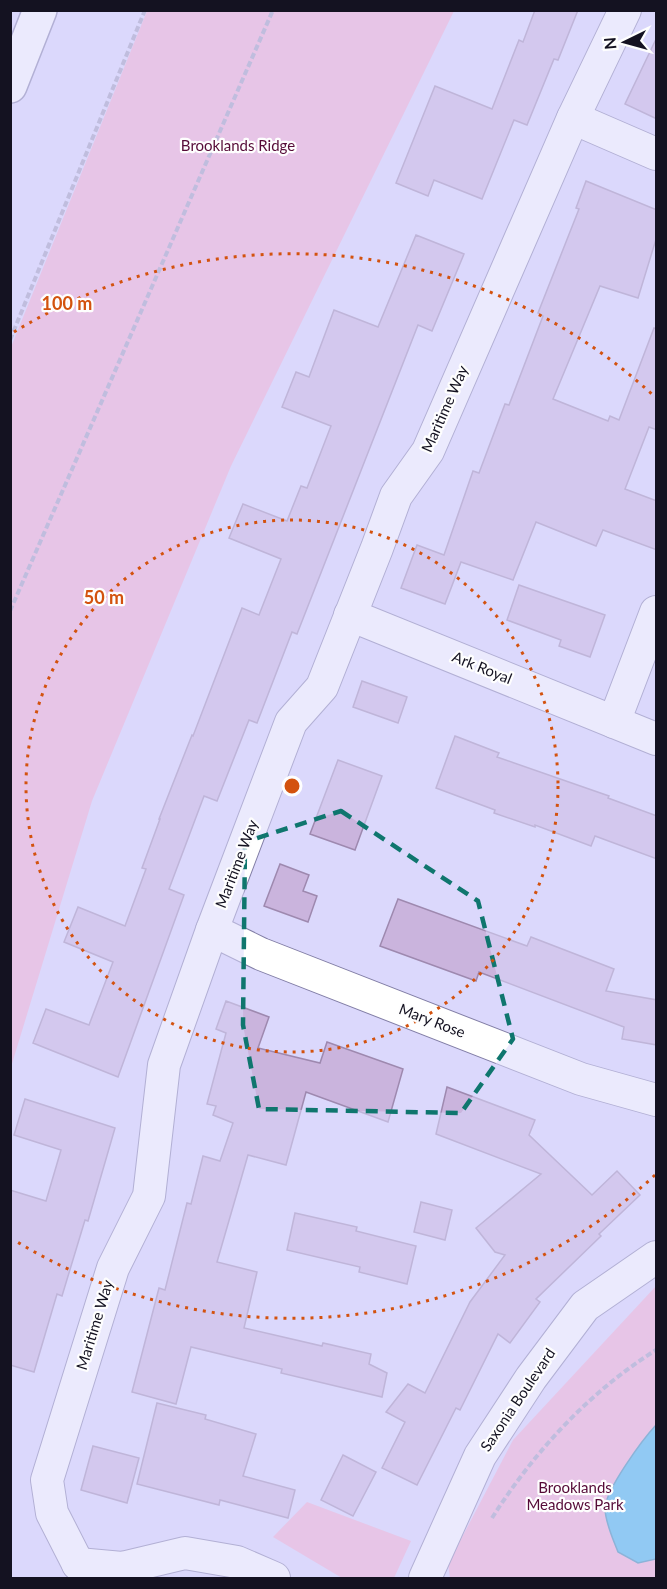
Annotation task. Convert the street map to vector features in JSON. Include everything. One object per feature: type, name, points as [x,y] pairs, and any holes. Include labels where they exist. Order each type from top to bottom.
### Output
[{"type":"highway","points":[[10,86],[40,10]]},
{"type":"street","name":"Maritime Way","points":[[274,1578],[237,1562],[185,1553],[122,1568],[74,1571],[52,1513],[47,1480],[113,1268],[149,1196],[164,1065],[212,930],[291,722],[322,687],[396,496],[428,451],[573,118],[625,10]]},
{"type":"street","points":[[573,118],[657,154]]},
{"type":"street","points":[[614,722],[657,612]]},
{"type":"street","name":"Ark Royal","points":[[350,615],[657,739]]},
{"type":"street","name":"Mary Rose","points":[[212,930],[261,954],[581,1079],[657,1100]]},
{"type":"street","name":"Saxonia Boulevard","points":[[425,1578],[480,1456],[531,1378],[585,1306],[657,1257]]},
{"type":"path","points":[[10,340],[145,10]]},
{"type":"path","points":[[10,611],[273,10]]},
{"type":"path","points":[[490,1522],[511,1488],[546,1443],[598,1393],[657,1350]]},
{"type":"highlighted area","points":[[341,811],[478,901],[513,1039],[461,1113],[259,1109],[243,1025],[245,842]]},
{"type":"green space","name":"Brooklands Ridge","points":[[147,11],[454,11],[231,466],[92,801],[11,1067],[11,347]]},
{"type":"green space","name":"Brooklands Meadows Park","points":[[656,1286],[656,1578],[450,1578],[448,1564],[513,1440]]},
{"type":"green space","points":[[307,1502],[411,1541],[394,1578],[342,1578],[273,1537]]},
{"type":"water","points":[[656,1425],[656,1559],[638,1563],[618,1552],[608,1525],[605,1508],[618,1477],[634,1452]]},
{"type":"building","points":[[535,10],[578,10],[558,60],[554,59],[527,125],[514,120],[482,199],[434,180],[428,196],[396,183],[435,86],[492,109],[519,40],[523,42]]},
{"type":"building","points":[[657,37],[657,119],[625,104]]},
{"type":"building","points":[[586,181],[657,210],[657,236],[638,298],[600,286],[553,399],[608,421],[610,416],[619,420],[654,328],[657,329],[657,430],[649,427],[625,489],[657,501],[657,550],[603,530],[596,546],[536,522],[513,580],[461,562],[445,604],[401,588],[417,545],[444,555],[473,471],[479,473],[505,404],[509,405],[543,316],[538,313],[579,209],[576,208]]},
{"type":"building","points":[[416,235],[464,254],[432,331],[418,325],[297,634],[292,632],[257,723],[249,720],[217,801],[204,796],[169,889],[184,895],[118,1077],[33,1043],[46,1009],[89,1025],[113,962],[64,942],[78,907],[125,926],[146,869],[142,868],[159,819],[242,608],[259,615],[281,559],[229,538],[243,504],[287,521],[301,486],[307,488],[331,426],[282,407],[296,372],[309,377],[334,310],[378,327]]},
{"type":"building","points":[[519,585],[605,615],[590,657],[559,646],[561,640],[507,620]]},
{"type":"building","points":[[362,681],[407,697],[398,723],[353,707]]},
{"type":"building","points":[[455,736],[499,753],[497,757],[609,796],[608,798],[657,816],[657,859],[595,836],[591,846],[535,825],[535,827],[494,813],[495,810],[436,788]]},
{"type":"building","points":[[338,760],[382,776],[355,850],[310,834]]},
{"type":"building","points":[[280,864],[309,875],[303,891],[317,896],[308,922],[264,906]]},
{"type":"building","points":[[398,899],[527,946],[531,937],[614,969],[606,991],[657,1000],[657,1045],[622,1039],[624,1027],[479,972],[476,981],[380,946]]},
{"type":"building","points":[[226,1001],[269,1017],[258,1048],[320,1063],[327,1042],[403,1069],[388,1122],[306,1092],[286,1165],[248,1155],[217,1262],[257,1272],[244,1328],[322,1346],[323,1343],[371,1354],[369,1364],[387,1373],[382,1397],[281,1373],[282,1369],[191,1347],[176,1404],[132,1392],[159,1288],[165,1290],[187,1203],[191,1204],[203,1156],[220,1161],[233,1123],[213,1115],[216,1106],[207,1104],[226,1033],[216,1029]]},
{"type":"building","points":[[447,1087],[535,1120],[529,1135],[592,1195],[617,1171],[640,1195],[536,1299],[540,1302],[510,1343],[498,1334],[460,1410],[456,1408],[417,1485],[382,1468],[405,1422],[386,1412],[408,1384],[425,1393],[470,1302],[505,1255],[495,1252],[476,1228],[541,1174],[436,1134]]},
{"type":"building","points":[[25,1099],[115,1128],[88,1221],[85,1220],[62,1296],[57,1294],[34,1372],[10,1365],[10,1190],[46,1201],[61,1150],[14,1135]]},
{"type":"building","points":[[421,1202],[452,1210],[445,1240],[414,1232]]},
{"type":"building","points":[[295,1213],[357,1227],[356,1231],[416,1246],[407,1284],[359,1272],[360,1267],[287,1250]]},
{"type":"building","points":[[157,1403],[206,1415],[205,1419],[256,1434],[243,1476],[295,1490],[288,1518],[220,1500],[219,1505],[137,1484]]},
{"type":"building","points":[[93,1446],[139,1458],[127,1503],[81,1490]]},
{"type":"building","points":[[343,1455],[376,1472],[353,1516],[321,1500]]}]
